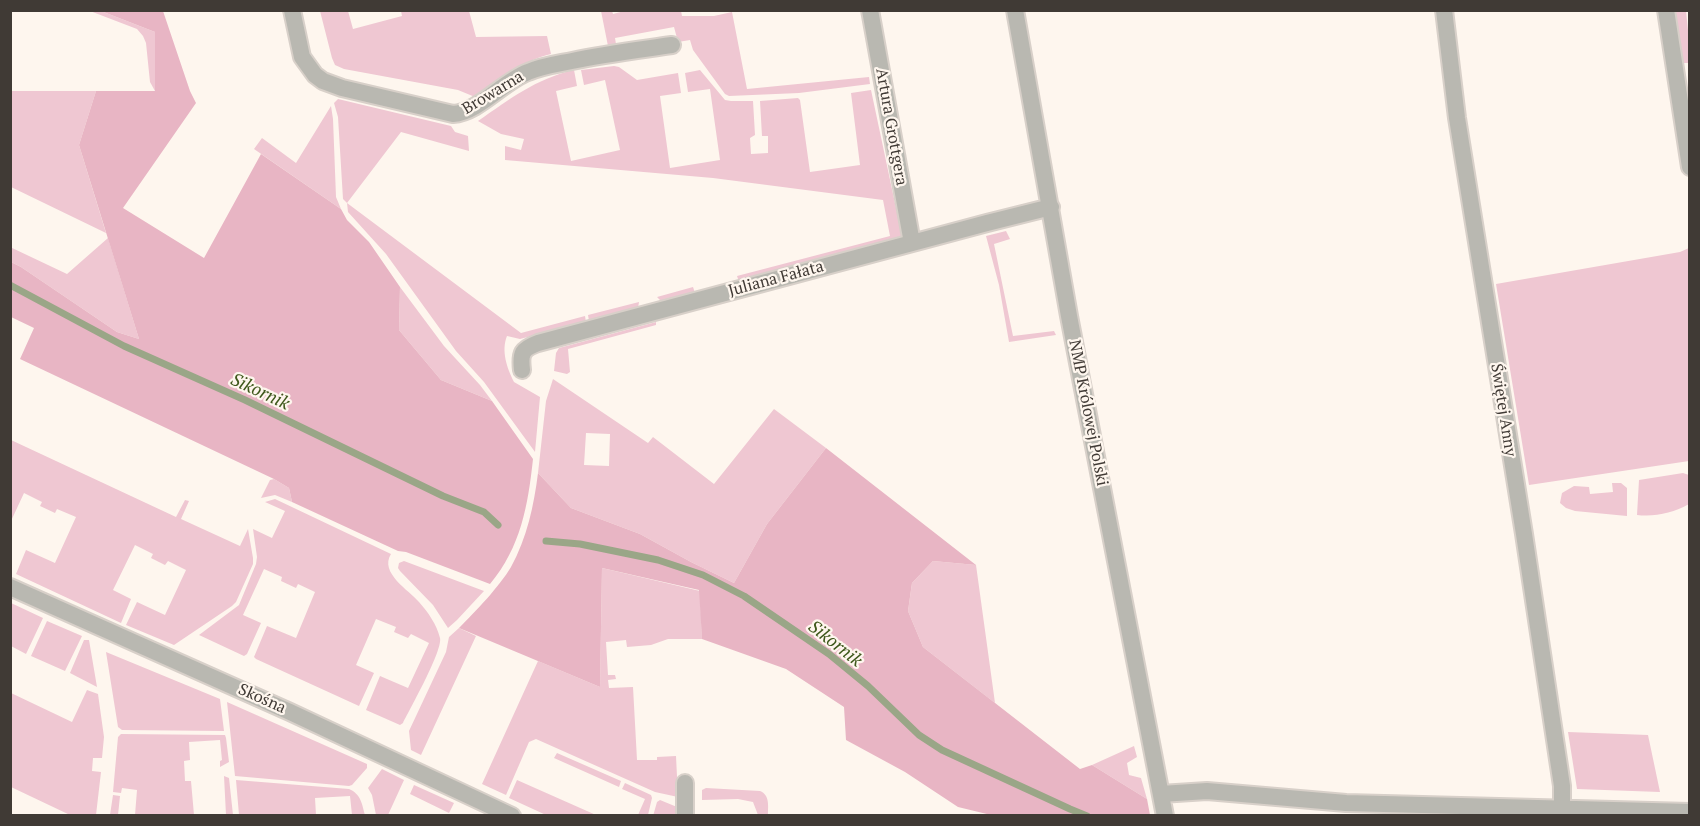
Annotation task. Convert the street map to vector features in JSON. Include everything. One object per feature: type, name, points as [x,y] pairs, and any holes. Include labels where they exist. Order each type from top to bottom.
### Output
[{"type":"street","name":"Browarna","points":[[292,10],[302,57],[315,75],[324,81],[342,88],[453,114],[470,110],[510,81],[527,72],[549,65],[672,45]]},
{"type":"street","name":"Artura Grottgera","points":[[870,10],[912,243]]},
{"type":"street","name":"NMP Królowej Polski","points":[[1015,10],[1071,324],[1165,816]]},
{"type":"street","name":"Świętej Anny","points":[[1444,10],[1459,130],[1526,545],[1560,774],[1562,809]]},
{"type":"street","points":[[1666,10],[1689,167]]},
{"type":"street","name":"Juliana Fałata","points":[[522,370],[520,358],[528,346],[1051,207]]},
{"type":"street","name":"Skośna","points":[[10,587],[290,712],[512,816]]},
{"type":"street","points":[[685,783],[685,816]]},
{"type":"street","points":[[1161,794],[1207,791],[1346,803],[1689,812]]},
{"type":"shaded area","points":[[628,10],[681,11],[682,16],[714,16],[732,12],[747,89],[869,77],[870,84],[799,93],[729,96],[725,94],[693,50],[690,40],[678,42],[674,27],[615,38],[616,44],[608,46],[601,11],[612,11],[613,14]]},
{"type":"shaded area","points":[[90,11],[101,11],[155,32],[155,91],[150,82],[146,43],[143,36],[137,29]]},
{"type":"shaded area","points":[[101,11],[163,11],[196,103],[123,208],[204,258],[261,154],[341,209],[347,220],[369,242],[400,287],[399,330],[441,380],[492,401],[533,459],[529,493],[516,540],[501,570],[490,584],[398,551],[292,502],[289,488],[274,479],[20,359],[34,328],[11,317],[11,262],[117,332],[139,339],[79,145],[96,91],[155,91],[155,32]]},
{"type":"shaded area","points":[[320,11],[348,11],[353,29],[402,16],[401,11],[469,11],[476,37],[547,36],[551,54],[520,66],[475,97],[458,90],[344,69],[335,65]]},
{"type":"shaded area","points":[[1673,11],[1686,11],[1689,63],[1679,63]]},
{"type":"shaded area","points":[[614,66],[637,80],[678,73],[681,93],[660,96],[670,168],[720,160],[710,89],[688,92],[685,73],[700,70],[725,100],[753,101],[755,135],[750,138],[751,154],[768,153],[768,136],[762,136],[760,101],[798,98],[810,172],[860,165],[851,93],[871,90],[903,241],[739,282],[737,276],[890,236],[883,200],[713,178],[505,160],[505,146],[521,150],[524,139],[501,134],[478,121],[535,84],[574,70],[577,86],[556,91],[571,161],[620,150],[605,80],[584,85],[581,70]]},
{"type":"shaded area","points":[[10,91],[96,91],[79,145],[106,233],[11,187]]},
{"type":"shaded area","points":[[338,99],[451,126],[455,132],[468,136],[469,151],[401,132],[347,203],[343,199],[338,117],[334,103]]},
{"type":"shaded area","points":[[331,106],[336,197],[341,209],[254,149],[262,138],[296,163]]},
{"type":"shaded area","points":[[347,203],[521,333],[585,316],[586,322],[520,339],[507,336],[506,359],[514,382],[540,397],[535,452],[484,382],[456,351],[386,254],[348,212]]},
{"type":"shaded area","points":[[1006,231],[1010,239],[994,244],[1013,336],[1054,331],[1056,335],[1009,342],[999,285],[986,236]]},
{"type":"shaded area","points":[[108,238],[139,339],[117,332],[11,262],[10,247],[67,274]]},
{"type":"shaded area","points":[[1689,248],[1689,461],[1529,485],[1496,284],[1680,252]]},
{"type":"shaded area","points":[[400,287],[444,346],[492,401],[441,380],[399,330]]},
{"type":"shaded area","points":[[693,287],[695,293],[662,302],[657,297]]},
{"type":"shaded area","points":[[639,302],[638,308],[589,321],[588,315]]},
{"type":"shaded area","points":[[656,322],[656,325],[568,349],[570,372],[567,374],[554,371],[556,353],[559,348]]},
{"type":"shaded area","points":[[553,379],[648,443],[653,437],[714,484],[774,409],[826,448],[767,524],[734,583],[640,534],[571,508],[538,473],[546,401]],"holes":[[[586,433],[610,434],[609,466],[584,465]]]},
{"type":"shaded area","points":[[11,440],[176,517],[185,500],[189,501],[181,519],[240,546],[248,529],[253,564],[236,602],[174,645],[126,625],[137,602],[165,615],[186,570],[168,561],[165,565],[151,558],[153,554],[135,545],[113,590],[131,599],[121,623],[16,574],[26,550],[55,563],[76,517],[57,509],[55,513],[40,506],[42,502],[24,493],[11,521]]},
{"type":"shaded area","points":[[826,448],[976,565],[933,561],[912,583],[908,611],[923,647],[1080,769],[1092,765],[1147,799],[1150,815],[991,815],[958,807],[905,772],[846,740],[844,707],[786,669],[702,639],[699,590],[602,568],[600,687],[459,628],[494,591],[511,567],[529,521],[538,473],[571,508],[640,534],[734,583],[767,524]]},
{"type":"shaded area","points":[[1683,473],[1689,475],[1689,504],[1664,514],[1637,515],[1639,480]]},
{"type":"shaded area","points":[[274,479],[289,488],[292,502],[275,495],[261,498],[270,480]]},
{"type":"shaded area","points":[[1612,483],[1621,483],[1627,488],[1627,516],[1575,511],[1560,503],[1562,493],[1574,486],[1589,487],[1590,494],[1613,492]]},
{"type":"shaded area","points":[[275,499],[391,554],[388,561],[392,574],[429,614],[439,633],[440,645],[419,693],[400,725],[366,710],[380,676],[408,688],[429,643],[411,634],[408,638],[394,632],[396,627],[376,619],[356,665],[374,673],[359,706],[254,657],[267,626],[296,638],[315,592],[298,584],[296,588],[281,581],[282,577],[264,569],[243,615],[261,623],[244,656],[199,635],[239,605],[256,564],[253,529],[272,538],[285,511],[265,502]]},
{"type":"shaded area","points":[[404,561],[484,591],[448,628],[433,605],[398,568],[399,563]]},
{"type":"shaded area","points":[[933,561],[976,565],[995,703],[923,647],[908,611],[912,583]]},
{"type":"shaded area","points":[[602,568],[700,591],[702,639],[668,639],[651,645],[627,647],[626,640],[606,642],[608,675],[615,675],[616,679],[608,680],[609,688],[633,687],[637,760],[657,760],[657,757],[676,756],[678,797],[655,792],[536,739],[529,742],[506,795],[482,784],[538,661],[600,687]]},
{"type":"shaded area","points":[[11,603],[43,618],[26,654],[11,646]]},
{"type":"shaded area","points":[[47,621],[82,636],[65,671],[31,656]]},
{"type":"shaded area","points":[[459,628],[476,636],[421,755],[411,750],[409,731],[446,652],[449,637]]},
{"type":"shaded area","points":[[84,640],[89,640],[97,687],[70,673]]},
{"type":"shaded area","points":[[106,652],[220,699],[224,731],[122,730],[118,727]]},
{"type":"shaded area","points":[[87,690],[98,694],[104,737],[102,758],[93,758],[92,771],[101,772],[96,815],[70,815],[11,787],[11,693],[72,722]]},
{"type":"shaded area","points":[[227,702],[367,764],[367,768],[349,786],[235,776]]},
{"type":"shaded area","points":[[1568,732],[1648,735],[1660,792],[1577,789]]},
{"type":"shaded area","points":[[121,734],[225,735],[229,762],[220,767],[222,760],[220,740],[189,742],[190,760],[184,761],[185,781],[191,781],[194,815],[135,815],[137,790],[122,788],[121,793],[113,792],[118,737]]},
{"type":"shaded area","points":[[1134,746],[1137,757],[1127,763],[1129,775],[1141,778],[1147,799],[1092,765]]},
{"type":"shaded area","points":[[557,753],[621,781],[619,787],[554,758]]},
{"type":"shaded area","points":[[382,769],[404,780],[388,815],[376,815],[372,795],[368,788]]},
{"type":"shaded area","points":[[224,776],[229,778],[233,815],[226,815]]},
{"type":"shaded area","points":[[236,780],[349,789],[359,797],[365,815],[352,815],[350,796],[315,798],[316,815],[239,815]]},
{"type":"shaded area","points":[[517,780],[596,815],[546,815],[509,798]]},
{"type":"shaded area","points":[[625,783],[651,795],[648,815],[638,815],[645,799],[622,789]]},
{"type":"shaded area","points":[[414,785],[454,803],[449,813],[410,794]]},
{"type":"shaded area","points":[[706,788],[760,791],[767,798],[768,815],[758,815],[753,802],[738,799],[702,800],[702,790]]},
{"type":"shaded area","points":[[113,795],[120,796],[118,815],[110,815]]},
{"type":"shaded area","points":[[660,800],[677,807],[678,815],[653,816],[657,802]]},
{"type":"waterway","name":"Sikornik","points":[[10,285],[124,346],[245,400],[443,496],[484,512],[498,525]]},
{"type":"waterway","name":"Sikornik","points":[[546,541],[580,544],[658,560],[703,575],[744,596],[829,654],[868,686],[919,735],[942,750],[1087,816]]}]
